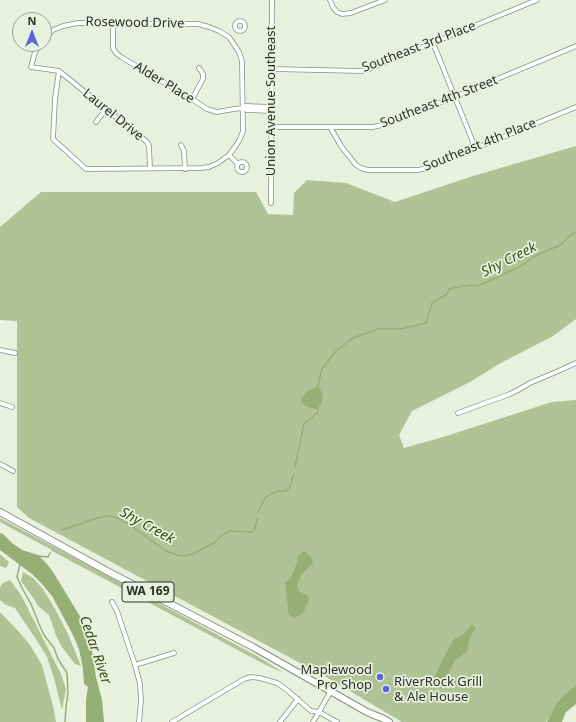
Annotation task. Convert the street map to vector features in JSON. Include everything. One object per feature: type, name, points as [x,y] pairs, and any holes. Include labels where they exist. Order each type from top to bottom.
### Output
[{"type":"main road","name":"WA 169","points":[[0,512],[105,570],[253,647],[367,712],[389,722]]},
{"type":"main road","name":"WA 169","points":[[367,712],[379,722]]},
{"type":"street","name":"Union Avenue Southeast","points":[[271,203],[272,0]]},
{"type":"street","points":[[330,0],[332,8],[342,14],[351,13],[385,0]]},
{"type":"street","name":"Southeast 3rd Place","points":[[272,69],[361,71],[369,69],[537,0]]},
{"type":"street","name":"Rosewood Drive","points":[[52,31],[64,26],[78,23],[198,24],[210,27],[229,36]]},
{"type":"street","name":"Alder Place","points":[[113,24],[113,48],[116,53],[207,109],[217,112],[243,108],[246,106],[272,109]]},
{"type":"street","points":[[35,52],[31,67],[59,71],[55,99],[53,139],[86,170],[201,168],[209,167],[218,163],[229,155],[235,148],[243,130],[242,61],[239,52],[229,36],[237,30]]},
{"type":"street","points":[[433,43],[475,148]]},
{"type":"street","name":"Southeast 4th Street","points":[[272,127],[373,127],[382,125],[454,97],[576,46]]},
{"type":"street","points":[[192,99],[203,79],[203,74],[199,68]]},
{"type":"street","name":"Laurel Drive","points":[[59,71],[147,142],[149,146],[150,168]]},
{"type":"street","name":"Southeast 4th Place","points":[[330,127],[341,146],[356,165],[361,168],[368,170],[418,170],[427,168],[576,106]]},
{"type":"street","points":[[96,122],[106,109]]},
{"type":"street","points":[[182,145],[184,151],[185,169]]},
{"type":"street","points":[[229,155],[238,164]]},
{"type":"street","points":[[0,350],[15,353]]},
{"type":"street","points":[[458,413],[510,394],[576,362]]},
{"type":"street","points":[[0,403],[12,407]]},
{"type":"street","points":[[0,464],[13,471]]},
{"type":"street","points":[[112,602],[117,611],[135,665],[141,691],[139,722]]},
{"type":"street","points":[[135,665],[174,653]]},
{"type":"street","points":[[172,722],[244,679],[251,677],[277,683],[311,711],[319,712],[337,722]]},
{"type":"street","points":[[313,722],[331,692]]},
{"type":"street","points":[[280,722],[298,700]]},
{"type":"shaded area","points":[[576,146],[576,319],[553,336],[499,364],[470,382],[412,411],[399,435],[404,448],[552,402],[576,400],[576,685],[546,722],[402,722],[328,678],[29,518],[17,507],[17,321],[0,320],[0,227],[41,192],[256,192],[268,214],[293,215],[294,193],[307,180],[346,183],[395,202],[473,176]]},
{"type":"shaded area","points":[[317,387],[320,388],[323,395],[321,404],[316,409],[308,407],[302,403],[301,398],[308,391]]},
{"type":"shaded area","points":[[0,518],[257,656],[284,673],[266,665],[52,551],[53,549],[50,549],[0,522]]},
{"type":"shaded area","name":"Cedar River","points":[[0,533],[22,550],[38,555],[46,563],[81,618],[86,631],[88,643],[92,651],[96,677],[102,700],[104,722],[86,722],[86,700],[88,687],[84,684],[79,649],[72,633],[52,596],[42,584],[32,574],[0,550]]},
{"type":"shaded area","points":[[303,552],[306,552],[311,557],[313,563],[301,575],[297,586],[299,591],[308,596],[309,600],[303,613],[294,617],[289,615],[288,612],[285,582],[290,579],[297,563],[298,556]]},
{"type":"shaded area","points":[[0,554],[9,562],[6,568],[0,566]]},
{"type":"shaded area","points":[[23,572],[33,578],[43,589],[68,634],[81,666],[75,664],[62,647],[57,638],[49,615],[38,606],[21,581]]},
{"type":"shaded area","points":[[10,580],[21,595],[61,674],[66,689],[62,710],[47,657],[15,608],[6,605],[0,600],[0,587],[3,583]]},
{"type":"shaded area","points":[[0,612],[30,645],[42,665],[56,722],[0,722]]},
{"type":"shaded area","points":[[472,624],[476,628],[470,637],[467,652],[455,660],[449,673],[442,682],[438,683],[433,681],[454,639],[461,636]]},
{"type":"shaded area","points":[[576,685],[576,704],[566,712],[562,722],[547,722],[557,703]]},
{"type":"waterway","name":"Shy Creek","points":[[317,389],[322,369],[336,351],[353,338],[378,329],[401,329],[426,323],[432,303],[447,294],[449,289],[470,285],[478,286],[521,266],[535,256],[562,244],[569,236],[576,232]]},
{"type":"waterway","name":"Shy Creek","points":[[295,467],[304,424],[318,412],[318,407]]},
{"type":"waterway","name":"Shy Creek","points":[[258,512],[265,498],[278,491],[286,491],[289,488],[294,474]]},
{"type":"waterway","name":"Shy Creek","points":[[62,530],[97,518],[107,516],[116,517],[130,525],[166,551],[185,556],[195,553],[214,543],[222,535],[230,531],[252,532],[255,529],[257,519]]},
{"type":"waterway","points":[[38,556],[48,557],[50,553]]},
{"type":"waterway","points":[[20,564],[17,577],[31,604],[44,635],[54,648],[58,659],[67,673],[68,692],[65,722]]},
{"type":"place","name":"Maplewood Pro Shop","points":[[380,677]]},
{"type":"place","name":"RiverRock Grill & Ale House","points":[[386,689]]}]
